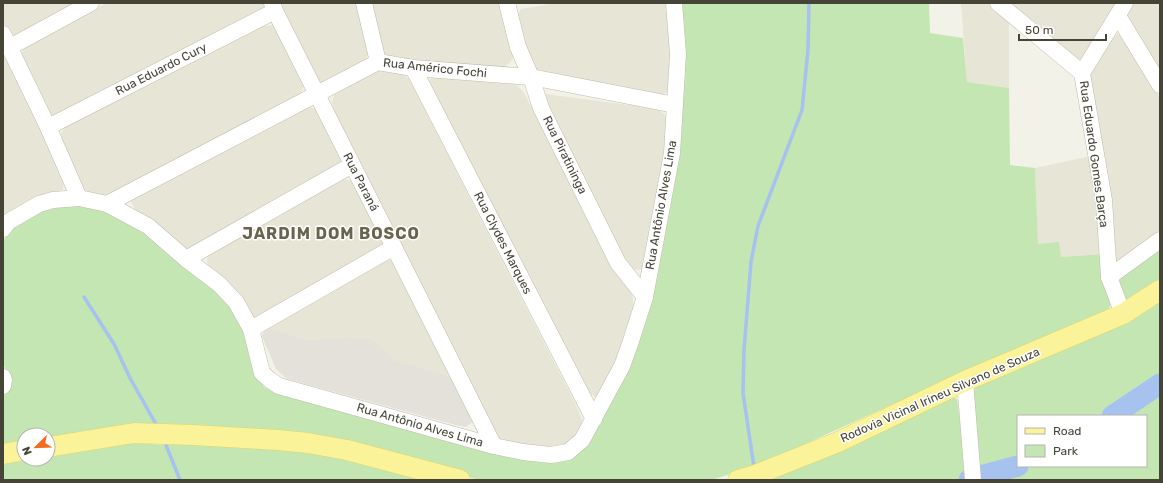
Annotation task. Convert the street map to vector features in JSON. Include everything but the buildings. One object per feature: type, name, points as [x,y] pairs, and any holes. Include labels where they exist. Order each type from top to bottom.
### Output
[{"type":"main road","name":"Rodovia Vicinal Irineu Silvano de Souza","points":[[738,480],[755,475],[838,442],[965,381],[1123,314],[1160,290]]},
{"type":"main road","points":[[56,446],[134,433],[278,440],[308,443],[347,450],[460,480]]},
{"type":"main road","points":[[3,454],[16,452]]},
{"type":"street","points":[[79,198],[48,127],[6,41],[91,3]]},
{"type":"street","points":[[364,3],[378,62]]},
{"type":"street","name":"Rua Piratininga","points":[[507,3],[518,47],[531,77],[541,108],[618,263],[645,297]]},
{"type":"street","name":"Rua Antônio Alves Lima","points":[[3,229],[8,222],[38,204],[53,200],[79,198],[107,204],[148,226],[186,259],[219,284],[236,302],[251,329],[262,373],[278,386],[494,446],[523,452],[551,455],[568,452],[582,440],[625,359],[645,297],[672,153],[678,54],[674,3]]},
{"type":"street","points":[[998,3],[1082,73]]},
{"type":"street","name":"Rua Paraná","points":[[274,7],[494,446]]},
{"type":"street","name":"Rua Eduardo Cury","points":[[48,127],[274,7]]},
{"type":"street","points":[[1122,10],[1160,85]]},
{"type":"street","name":"Rua Eduardo Gomes Barça","points":[[1122,10],[1082,73],[1104,200],[1109,277],[1123,314]]},
{"type":"street","name":"Rua Américo Fochi","points":[[107,204],[378,62],[413,68],[531,77],[675,106]]},
{"type":"street","name":"Rua Clydes Marques","points":[[413,68],[594,419]]},
{"type":"street","points":[[186,259],[352,165]]},
{"type":"street","points":[[1109,277],[1160,240]]},
{"type":"street","points":[[251,329],[394,247]]},
{"type":"street","points":[[3,377],[3,386]]},
{"type":"street","points":[[965,381],[973,480]]},
{"type":"shaded area","points":[[3,3],[77,3],[18,35],[9,33],[3,22]]},
{"type":"shaded area","points":[[107,3],[265,3],[266,6],[261,14],[58,117],[48,114],[19,57],[25,47]]},
{"type":"shaded area","points":[[279,3],[358,3],[370,50],[365,61],[324,84],[316,78]]},
{"type":"shaded area","points":[[371,3],[500,3],[515,54],[510,63],[498,70],[391,60],[383,51]]},
{"type":"shaded area","points":[[557,3],[669,3],[672,89],[659,97],[535,69],[515,18],[521,9]]},
{"type":"shaded area","points":[[961,3],[988,3],[1009,21],[1009,88],[967,82]]},
{"type":"shaded area","points":[[1007,3],[1119,3],[1082,61]]},
{"type":"shaded area","points":[[1129,3],[1160,3],[1160,74],[1126,19],[1126,10]]},
{"type":"shaded area","points":[[276,25],[306,80],[300,96],[105,197],[92,195],[81,187],[58,138],[67,124],[262,26]]},
{"type":"shaded area","points":[[1117,34],[1124,35],[1160,98],[1160,234],[1113,266],[1088,72]]},
{"type":"shaded area","points":[[3,50],[64,179],[63,189],[3,221]]},
{"type":"shaded area","points":[[374,70],[397,70],[409,79],[577,407],[582,420],[582,427],[577,438],[563,449],[505,442],[497,437],[334,112],[332,102],[335,93]]},
{"type":"shaded area","points":[[436,75],[509,81],[517,85],[524,93],[630,287],[634,305],[634,321],[601,395],[595,397],[590,393],[427,85],[430,79]]},
{"type":"shaded area","points":[[546,94],[658,109],[671,121],[644,269],[635,270],[625,265],[543,97]]},
{"type":"shaded area","points":[[306,106],[319,110],[343,158],[341,168],[195,248],[186,249],[135,210],[131,201],[135,193]]},
{"type":"shaded area","points":[[1091,156],[1103,254],[1061,257],[1038,244],[1035,168]]},
{"type":"shaded area","points":[[345,179],[355,182],[386,240],[383,250],[258,321],[249,315],[209,268],[207,262],[208,253]]},
{"type":"shaded area","points":[[383,259],[396,261],[456,378],[392,360],[373,339],[351,337],[308,340],[266,327]]},
{"type":"shaded area","points":[[266,327],[308,340],[351,337],[373,339],[393,360],[456,378],[474,421],[466,427],[456,425],[287,379],[276,369],[262,336]]},
{"type":"green space","points":[[681,3],[929,3],[930,33],[963,38],[967,82],[1009,88],[1010,165],[1035,168],[1038,244],[1059,242],[1061,257],[1103,254],[1112,303],[1107,311],[964,372],[754,467],[711,480],[479,480],[350,444],[56,440],[56,427],[16,427],[16,445],[3,447],[3,397],[8,384],[8,377],[3,364],[3,241],[13,227],[29,214],[53,206],[79,205],[103,211],[144,231],[215,289],[231,305],[247,332],[257,376],[264,387],[272,391],[492,454],[524,458],[569,456],[648,303]]},
{"type":"green space","points":[[1160,248],[1160,285],[1134,301],[1125,300],[1118,283],[1124,274]]},
{"type":"green space","points":[[1160,299],[1160,480],[978,480],[970,395],[978,384]]},
{"type":"green space","points":[[950,395],[957,399],[968,480],[765,480]]},
{"type":"green space","points":[[191,442],[310,451],[430,480],[3,480],[3,464],[16,462],[16,467],[56,467],[56,456],[134,443],[166,445]]},
{"type":"waterway","points":[[754,467],[743,393],[744,350],[751,262],[758,226],[802,110],[808,50],[809,3]]},
{"type":"waterway","points":[[84,297],[114,344],[130,378],[157,426]]},
{"type":"waterway","points":[[1114,415],[1160,384]]},
{"type":"waterway","points":[[166,445],[180,480]]},
{"type":"waterway","points":[[969,480],[1017,466]]},
{"type":"district","name":"JARDIM DOM BOSCO","points":[[331,233]]}]
